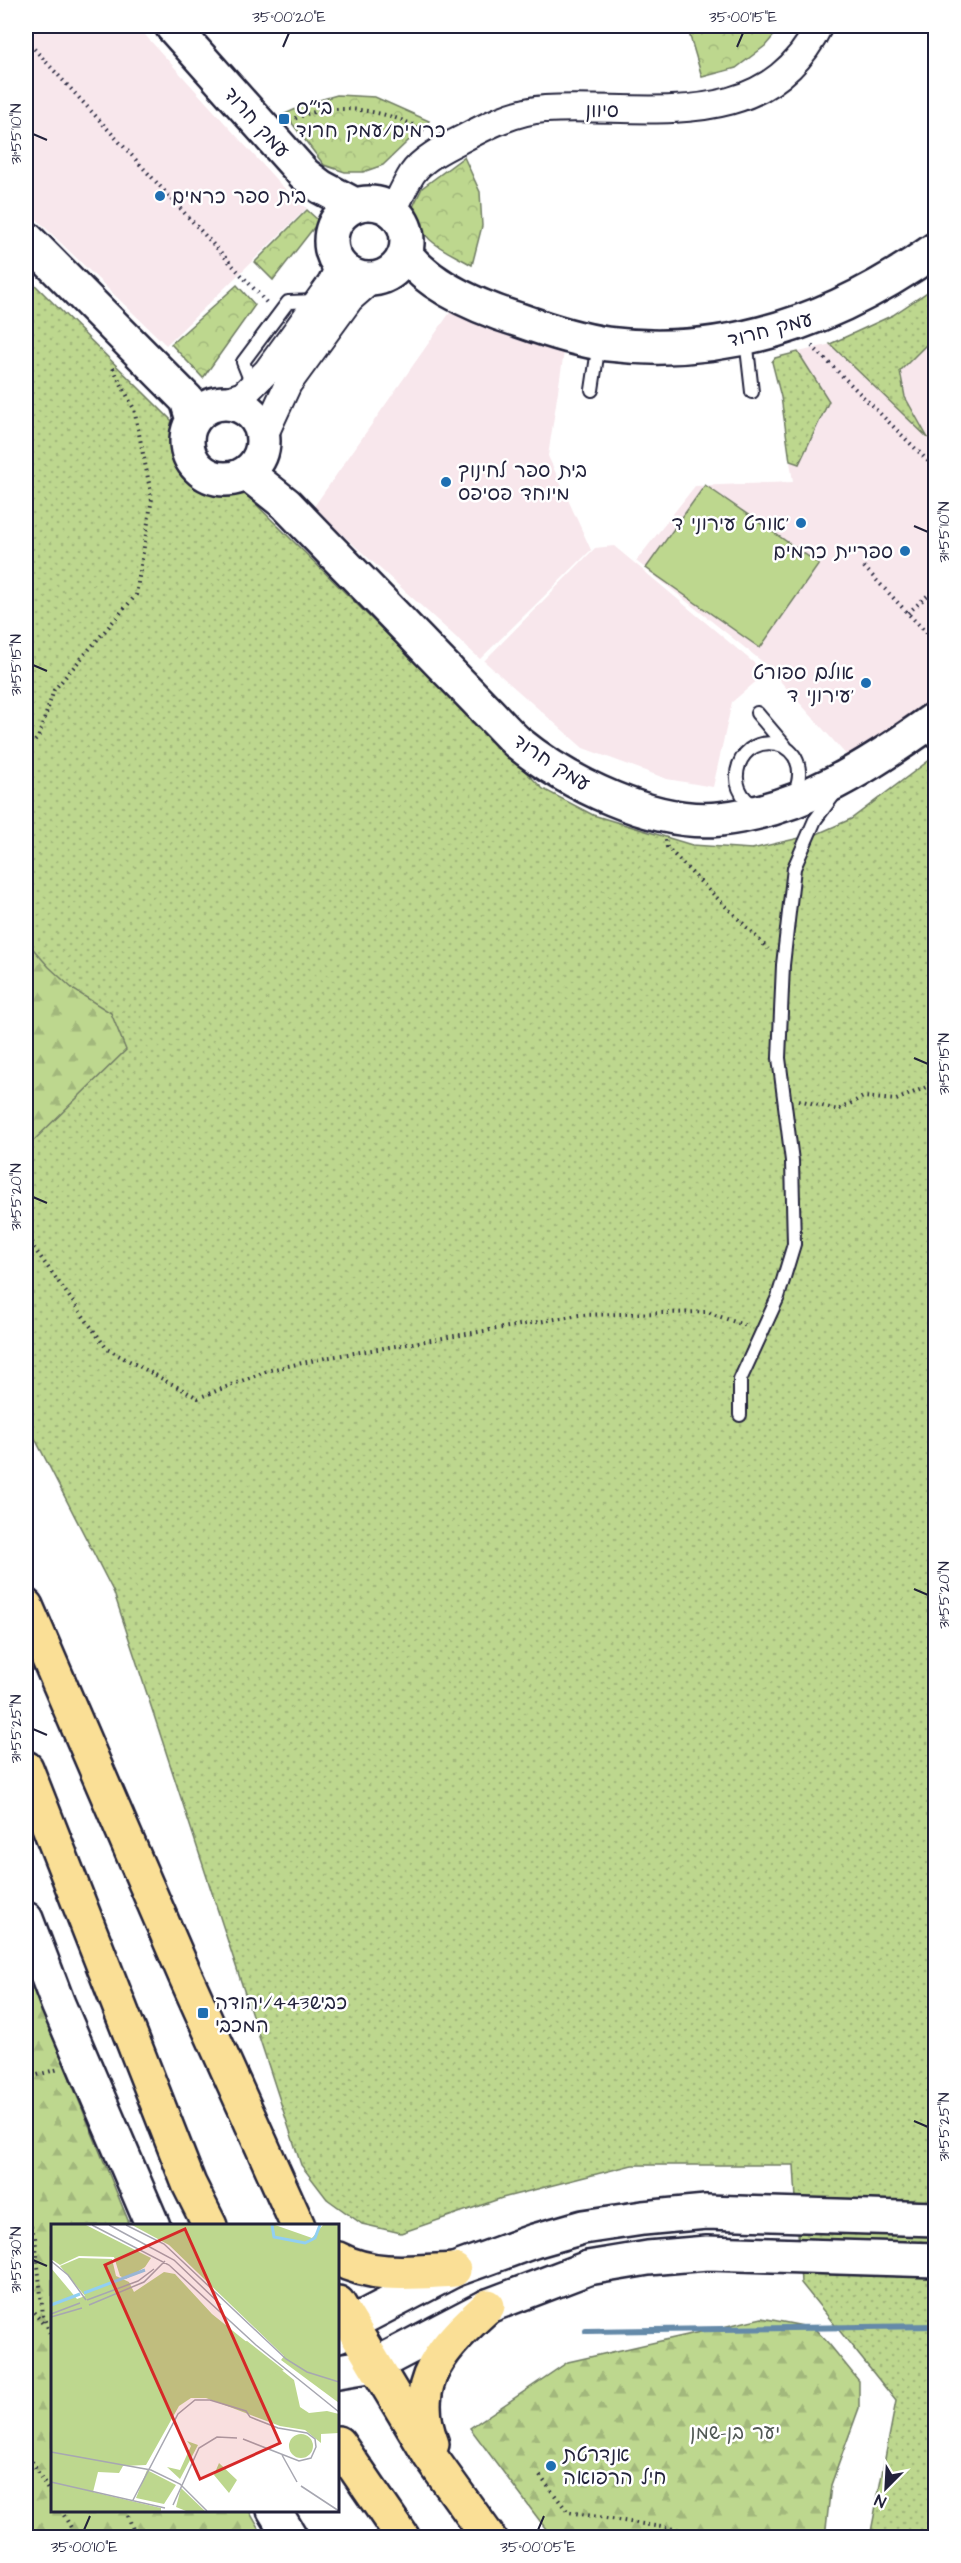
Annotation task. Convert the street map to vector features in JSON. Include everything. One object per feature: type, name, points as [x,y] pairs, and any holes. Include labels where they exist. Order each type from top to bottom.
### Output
[{"type":"highway","points":[[26,1606],[185,1975],[297,2221]]},
{"type":"highway","points":[[26,1768],[189,2184],[209,2224]]},
{"type":"highway","points":[[339,2260],[354,2268],[375,2272],[454,2270]]},
{"type":"highway","points":[[446,2479],[427,2430],[423,2409],[426,2388],[431,2372],[454,2337],[488,2306]]},
{"type":"highway","points":[[342,2321],[375,2365],[446,2479],[489,2538]]},
{"type":"highway","points":[[339,2444],[403,2538]]},
{"type":"street","name":"עמק חרוד","points":[[171,26],[304,174],[321,187],[355,205]]},
{"type":"street","name":"סיוון","points":[[393,211],[413,172],[451,144],[516,114],[545,109],[699,109],[734,101],[764,87],[793,63],[813,39],[819,26]]},
{"type":"street","points":[[26,238],[187,400],[206,411],[232,404],[252,414],[260,425],[263,438],[262,451],[256,463],[247,472],[232,478],[219,479],[198,469],[187,445],[188,432],[206,411],[243,395],[253,387],[318,301],[336,273],[331,245],[332,231],[343,212],[355,205],[368,202],[381,204],[393,211],[406,230],[405,256],[391,272],[366,279],[353,276],[342,268],[334,257]]},
{"type":"street","name":"עמק חרוד","points":[[407,243],[406,255],[416,268],[441,286],[502,315],[555,332],[599,342],[653,347],[700,345],[746,338],[793,326],[834,310],[876,288],[936,249]]},
{"type":"street","points":[[263,438],[288,384],[350,299],[374,278]]},
{"type":"street","name":"עמק חרוד","points":[[247,472],[286,504],[517,742],[575,781],[626,804],[663,816],[719,819],[775,806],[847,777],[890,751],[936,718]]},
{"type":"street","points":[[26,1919],[83,2062],[152,2224]]},
{"type":"street","points":[[342,2321],[454,2270],[534,2241],[583,2227],[706,2212],[936,2219]]},
{"type":"street","points":[[339,2371],[375,2365],[488,2306],[588,2268],[648,2258],[707,2253],[936,2260]]},
{"type":"street","points":[[275,2512],[291,2538]]},
{"type":"lane","points":[[253,387],[243,362],[278,315],[288,302],[318,301]]},
{"type":"lane","points":[[746,338],[752,392]]},
{"type":"lane","points":[[592,390],[599,342]]},
{"type":"lane","points":[[757,713],[788,749],[799,765],[800,774],[795,794],[775,806],[753,804],[741,792],[736,774],[741,758],[751,747],[760,743],[775,743],[788,749]]},
{"type":"lane","points":[[740,1415],[740,1380],[778,1297],[794,1244],[792,1161],[779,1058],[783,965],[794,868],[815,820],[847,777]]},
{"type":"path","points":[[26,40],[278,315]]},
{"type":"path","points":[[267,133],[300,115],[330,108],[363,111],[406,121],[451,144]]},
{"type":"path","points":[[26,749],[38,738],[54,690],[136,595],[152,498],[134,410],[109,359],[128,341]]},
{"type":"path","points":[[815,348],[929,462],[936,456]]},
{"type":"path","points":[[864,567],[936,643]]},
{"type":"path","points":[[908,613],[936,588]]},
{"type":"path","points":[[663,816],[667,847],[699,882],[730,908],[783,965]]},
{"type":"path","points":[[784,1096],[838,1110],[863,1098],[896,1100],[936,1083]]},
{"type":"path","points":[[26,1225],[34,1248],[107,1349],[198,1398],[270,1370],[325,1358],[579,1316],[707,1311],[761,1331]]},
{"type":"path","points":[[26,2078],[83,2062]]},
{"type":"path","points":[[26,2215],[35,2237],[43,2315],[51,2336]]},
{"type":"path","points":[[26,2303],[48,2329]]},
{"type":"path","points":[[26,2451],[51,2495]]},
{"type":"path","points":[[540,2476],[568,2511],[681,2530],[708,2538]]},
{"type":"path","points":[[62,2512],[77,2538]]},
{"type":"path","points":[[126,2512],[136,2538]]},
{"type":"shaded area","name":"בית ספר כרמים","points":[[26,26],[137,26],[281,185],[307,208],[166,345],[26,209]]},
{"type":"shaded area","name":"אורט עירוני ד'","points":[[935,287],[935,700],[899,728],[849,758],[764,663],[636,561],[695,486],[793,482],[775,358],[839,342],[893,315]]},
{"type":"shaded area","name":"בית ספר לחינוך מיוחד פסיפס","points":[[456,304],[564,352],[548,456],[591,550],[480,659],[313,508]]},
{"type":"shaded area","name":"אולם ספורט עירוני ד'","points":[[614,546],[766,673],[732,702],[713,787],[667,779],[583,748],[484,661],[595,548]]},
{"type":"green space","points":[[687,26],[782,26],[765,46],[736,68],[702,77]]},
{"type":"green space","points":[[337,95],[375,97],[429,121],[383,165],[363,172],[345,172],[324,165],[285,114],[309,103]]},
{"type":"green space","points":[[464,157],[480,192],[482,226],[472,265],[428,238],[412,209],[422,188]]},
{"type":"green space","points":[[307,210],[319,221],[273,280],[255,262]]},
{"type":"green space","points":[[26,276],[543,789],[593,815],[692,845],[752,849],[817,834],[851,819],[935,756],[935,2537],[870,2537],[896,2401],[801,2283],[794,2165],[632,2165],[502,2198],[401,2233],[362,2224],[327,2199],[301,2165],[114,1593],[26,1421]]},
{"type":"green space","points":[[237,285],[255,305],[203,378],[171,344]]},
{"type":"green space","points":[[935,287],[935,336],[900,371],[905,397],[928,438],[830,344],[893,315]]},
{"type":"green space","points":[[798,352],[829,401],[799,464],[790,461],[781,397],[772,362],[775,358]]},
{"type":"green space","points":[[705,485],[819,564],[760,648],[646,568]]},
{"type":"green space","points":[[26,941],[74,990],[111,1013],[126,1050],[26,1148]]},
{"type":"green space","points":[[26,1972],[130,2224],[51,2224],[51,2512],[250,2512],[264,2537],[26,2537]]},
{"type":"green space","name":"יער בן-שמן","points":[[762,2318],[814,2328],[859,2381],[859,2408],[831,2485],[825,2537],[552,2537],[470,2428],[568,2362]]},
{"type":"waterway","points":[[586,2331],[936,2326]]},
{"type":"place","name":"בי״ס כרמים/עמק חרוד","points":[[284,119]]},
{"type":"place","name":"בית ספר כרמים","points":[[160,196]]},
{"type":"place","name":"בית ספר לחינוך מיוחד פסיפס","points":[[446,482]]},
{"type":"place","name":"אורט עירוני ד'","points":[[801,523]]},
{"type":"place","name":"ספריית כרמים","points":[[905,551]]},
{"type":"place","name":"אולם ספורט עירוני ד'","points":[[866,683]]},
{"type":"place","name":"כביש443/יהודה המכבי","points":[[203,2013]]},
{"type":"place","name":"אנדרטת חיל הרפואה","points":[[551,2466]]}]
